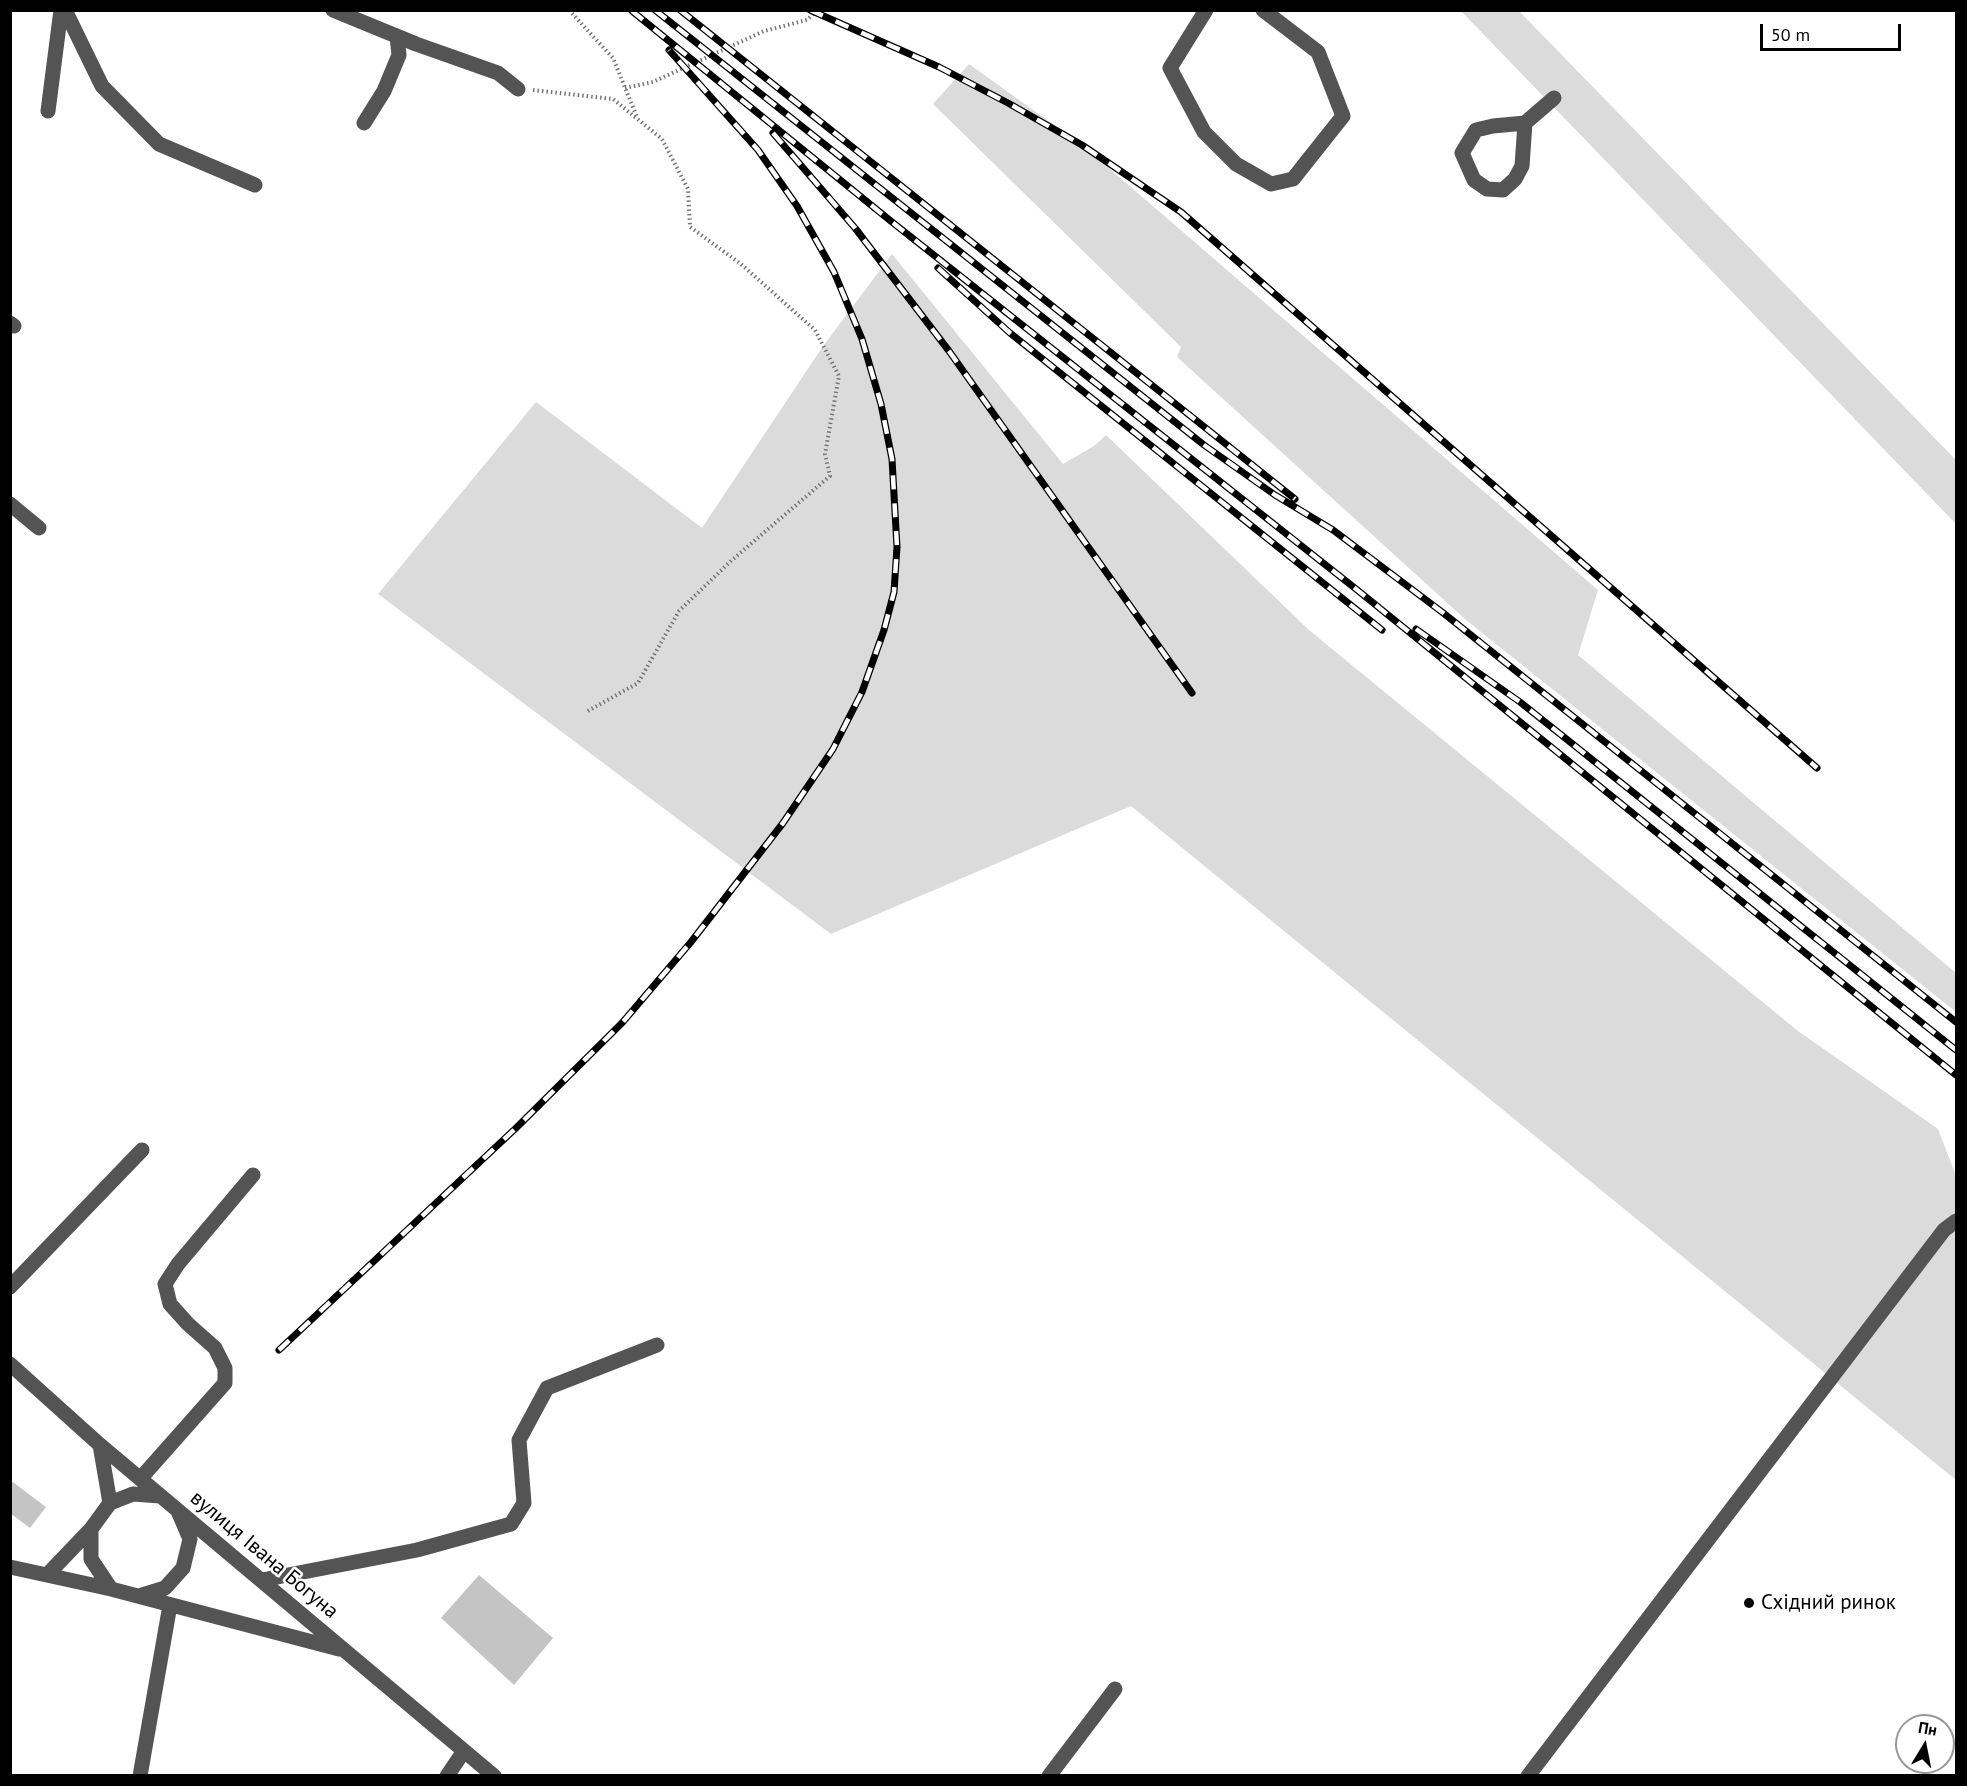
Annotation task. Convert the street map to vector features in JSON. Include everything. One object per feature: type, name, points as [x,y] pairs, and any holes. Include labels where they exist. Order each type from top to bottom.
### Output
[{"type":"street","points":[[48,111],[63,10]]},
{"type":"street","points":[[63,10],[102,86],[159,144],[255,185]]},
{"type":"street","points":[[333,10],[498,73],[518,88]]},
{"type":"street","points":[[1206,10],[1170,68],[1204,132],[1236,164],[1271,184],[1293,179],[1343,116],[1318,52],[1263,10]]},
{"type":"street","points":[[364,123],[384,91],[399,55],[397,36]]},
{"type":"street","points":[[1525,123],[1522,166],[1515,179],[1503,190],[1487,189],[1474,180],[1462,153],[1476,130],[1525,123],[1554,98]]},
{"type":"street","points":[[10,504],[39,528]]},
{"type":"street","points":[[10,1287],[142,1150]]},
{"type":"street","points":[[140,1479],[225,1383],[225,1368],[215,1347],[188,1324],[170,1304],[165,1284],[178,1263],[253,1175]]},
{"type":"street","points":[[1528,1776],[1944,1230],[1956,1221]]},
{"type":"street","points":[[262,1580],[417,1551],[511,1524],[524,1503],[519,1440],[548,1388],[657,1345]]},
{"type":"street","name":"вулиця Івана Богуна","points":[[10,1364],[100,1445],[494,1776]]},
{"type":"street","points":[[100,1445],[110,1503]]},
{"type":"street","points":[[47,1575],[91,1529],[110,1503],[133,1494],[160,1496]]},
{"type":"street","points":[[139,1596],[165,1588],[183,1568],[190,1539],[177,1509]]},
{"type":"street","points":[[91,1529],[90,1559],[111,1589]]},
{"type":"street","points":[[10,1567],[111,1589],[345,1650]]},
{"type":"street","points":[[140,1776],[170,1605]]},
{"type":"street","points":[[1049,1776],[1115,1689]]},
{"type":"street","points":[[447,1776],[464,1751]]},
{"type":"path","points":[[569,10],[613,58],[637,119]]},
{"type":"path","points":[[626,88],[653,82],[764,31],[807,20],[816,10]]},
{"type":"path","points":[[518,88],[613,99],[662,139],[688,189],[690,227],[741,264],[814,330],[839,376],[825,454],[830,476],[732,560],[679,611],[638,683],[586,712]]},
{"type":"shaded area","points":[[1461,11],[1519,11],[1956,460],[1956,524]]},
{"type":"shaded area","points":[[969,64],[1082,145],[1598,590],[1578,655],[1956,973],[1956,1012],[1466,620],[1177,357],[1181,347],[933,104]]},
{"type":"shaded area","points":[[892,254],[1063,464],[1094,446],[1106,435],[1309,630],[1798,1031],[1938,1129],[1956,1176],[1956,1480],[1131,806],[831,934],[378,594],[536,402],[702,528],[821,349]]},
{"type":"building","points":[[10,1480],[46,1507],[30,1528],[10,1513]]},
{"type":"building","points":[[479,1575],[553,1638],[514,1685],[441,1618]]},
{"type":"railway","points":[[655,10],[1204,445],[1275,495],[1333,530],[1442,612],[1956,1022]]},
{"type":"railway","points":[[680,10],[1295,499]]},
{"type":"railway","points":[[810,10],[939,67],[1008,103],[1082,145],[1181,212],[1817,768]]},
{"type":"railway","points":[[632,11],[892,222],[1356,589],[1956,1075]]},
{"type":"railway","points":[[279,1350],[515,1129],[622,1023],[691,942],[783,823],[833,749],[862,692],[884,630],[894,592],[897,547],[892,459],[881,404],[862,339],[834,272],[797,206],[758,150],[669,50]]},
{"type":"railway","points":[[773,133],[855,228],[949,351],[1192,693]]},
{"type":"railway","points":[[938,268],[1010,333],[1382,630]]},
{"type":"railway","points":[[1416,629],[1520,702],[1956,1050]]},
{"type":"place","name":"Східний ринок","points":[[1749,1603]]}]
